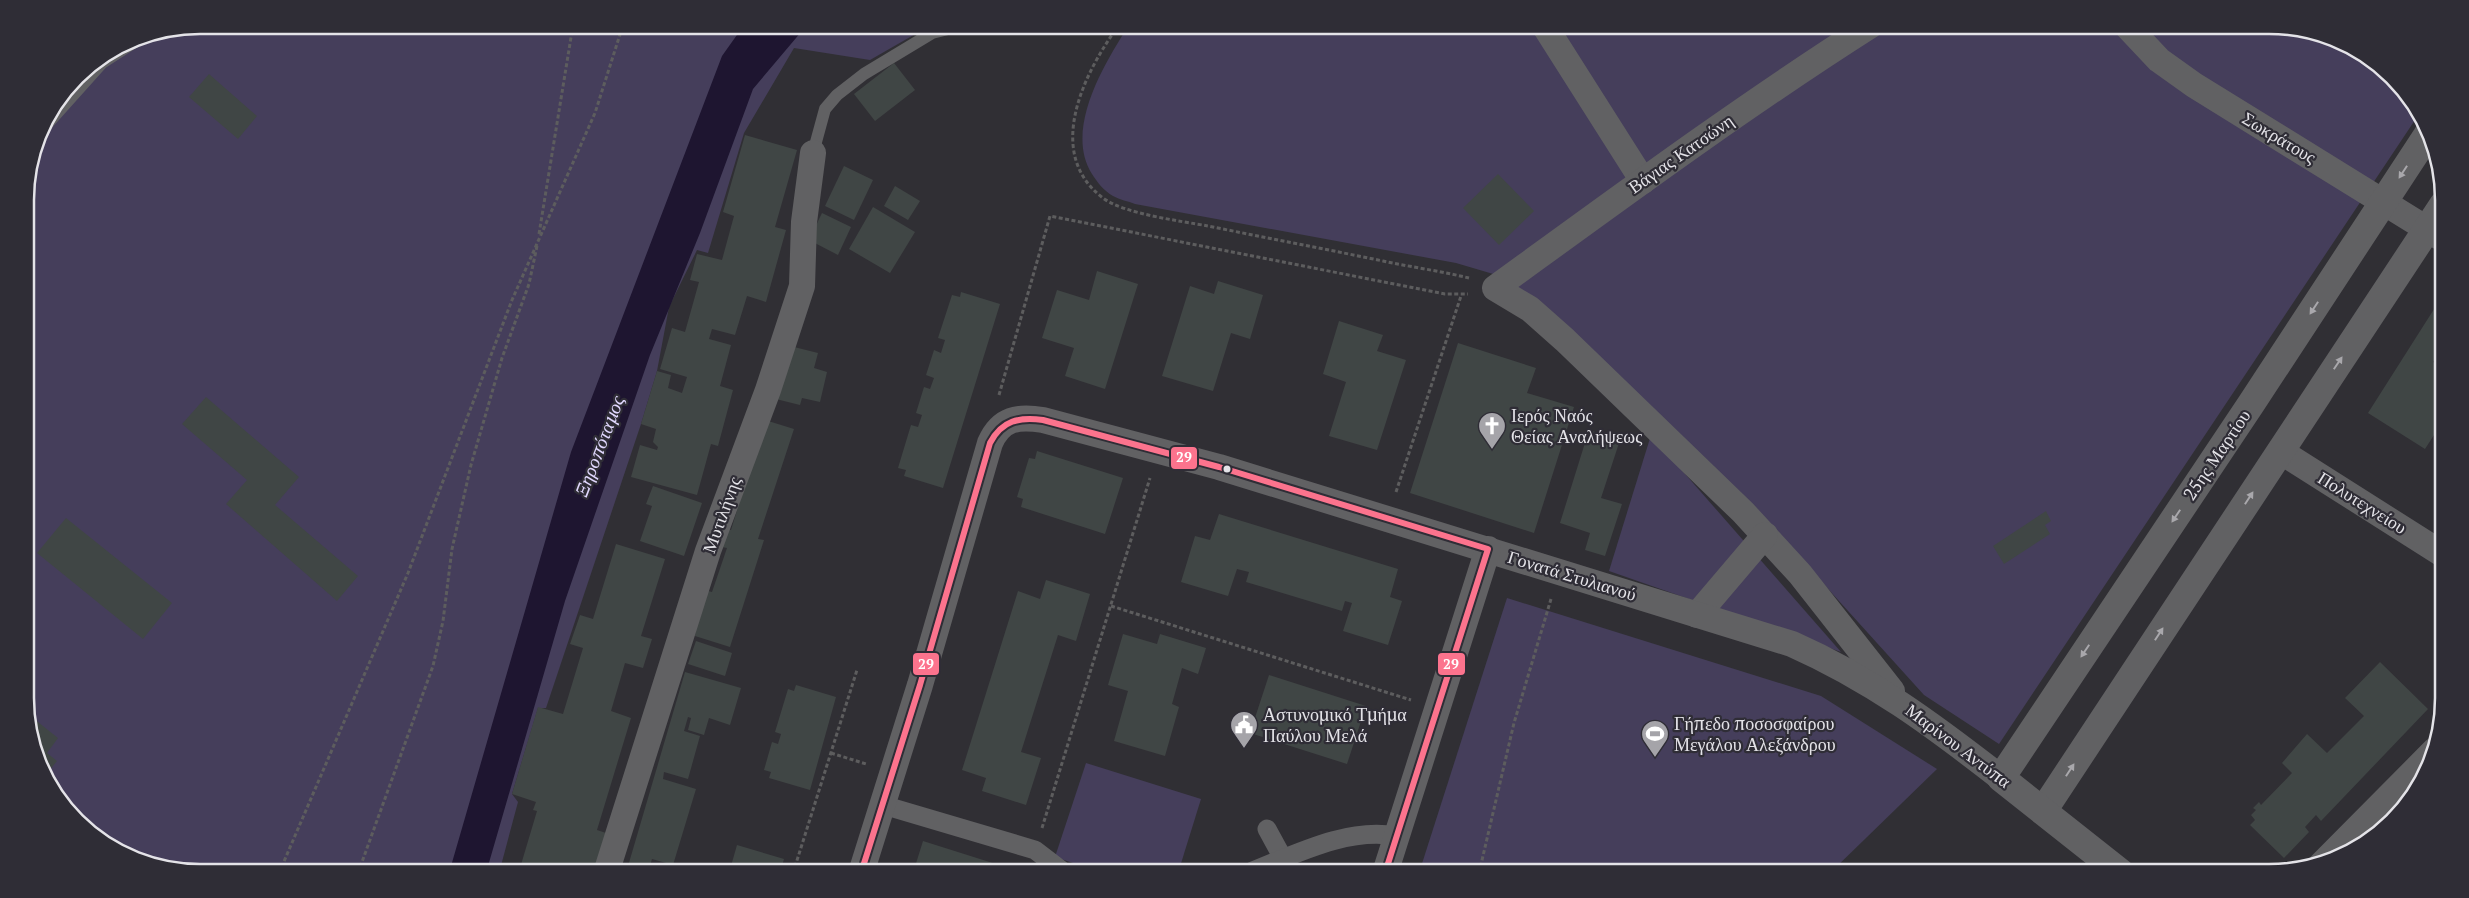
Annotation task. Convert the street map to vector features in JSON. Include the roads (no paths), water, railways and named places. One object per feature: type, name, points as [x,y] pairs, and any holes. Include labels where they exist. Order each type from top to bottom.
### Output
[{"type":"street","points":[[1550,34],[1643,181]]},
{"type":"street","name":"Βάγιας Κατσώνη","points":[[1765,535],[1551,327],[1521,302],[1495,288],[1802,69],[1857,34]]},
{"type":"street","name":"Σωκράτους","points":[[2134,34],[2159,60],[2194,85],[2435,234]]},
{"type":"street","name":"25ης Μαρτίου","points":[[2001,778],[2424,140]]},
{"type":"street","name":"Μυτιλήνης","points":[[609,864],[708,551],[768,390],[802,286],[804,222],[814,153]]},
{"type":"street","points":[[2043,811],[2280,451],[2435,234]]},
{"type":"street","name":"Γονατά Στυλιανού","points":[[883,805],[986,456],[992,438],[1009,422],[1043,420],[1158,450],[1387,518],[1781,641]]},
{"type":"street","name":"Πολυτεχνείου","points":[[2280,451],[2435,549]]},
{"type":"street","points":[[1697,615],[1765,535],[1822,600],[1902,704]]},
{"type":"street","points":[[1388,864],[1488,549]]},
{"type":"street","name":"Μαρίνου Αντύπα","points":[[1781,641],[1845,669],[1902,704],[2001,778],[2110,864]]},
{"type":"street","points":[[2343,847],[2382,816],[2418,772]]},
{"type":"street","points":[[864,864],[883,805],[1035,850],[1053,864]]},
{"type":"street","points":[[1267,829],[1287,864]]},
{"type":"street","points":[[1293,864],[1359,835],[1374,833],[1396,836]]},
{"type":"lane","points":[[814,153],[825,109],[837,96],[864,74],[930,34]]},
{"type":"lane","points":[[63,106],[94,72]]},
{"type":"water","name":"Ξηροπόταμος","points":[[738,34],[799,34],[753,89],[700,233],[650,355],[565,601],[489,864],[452,864],[571,452],[722,56]]},
{"type":"place","name":"Ιερός Ναός Θείας Αναλήψεως","points":[[1492,450]]},
{"type":"place","name":"Αστυνομικό Τμήμα Παύλου Μελά","points":[[1244,749]]},
{"type":"place","name":"Γήπεδο ποσοσφαίρου Μεγάλου Αλεξάνδρου","points":[[1655,758]]}]
